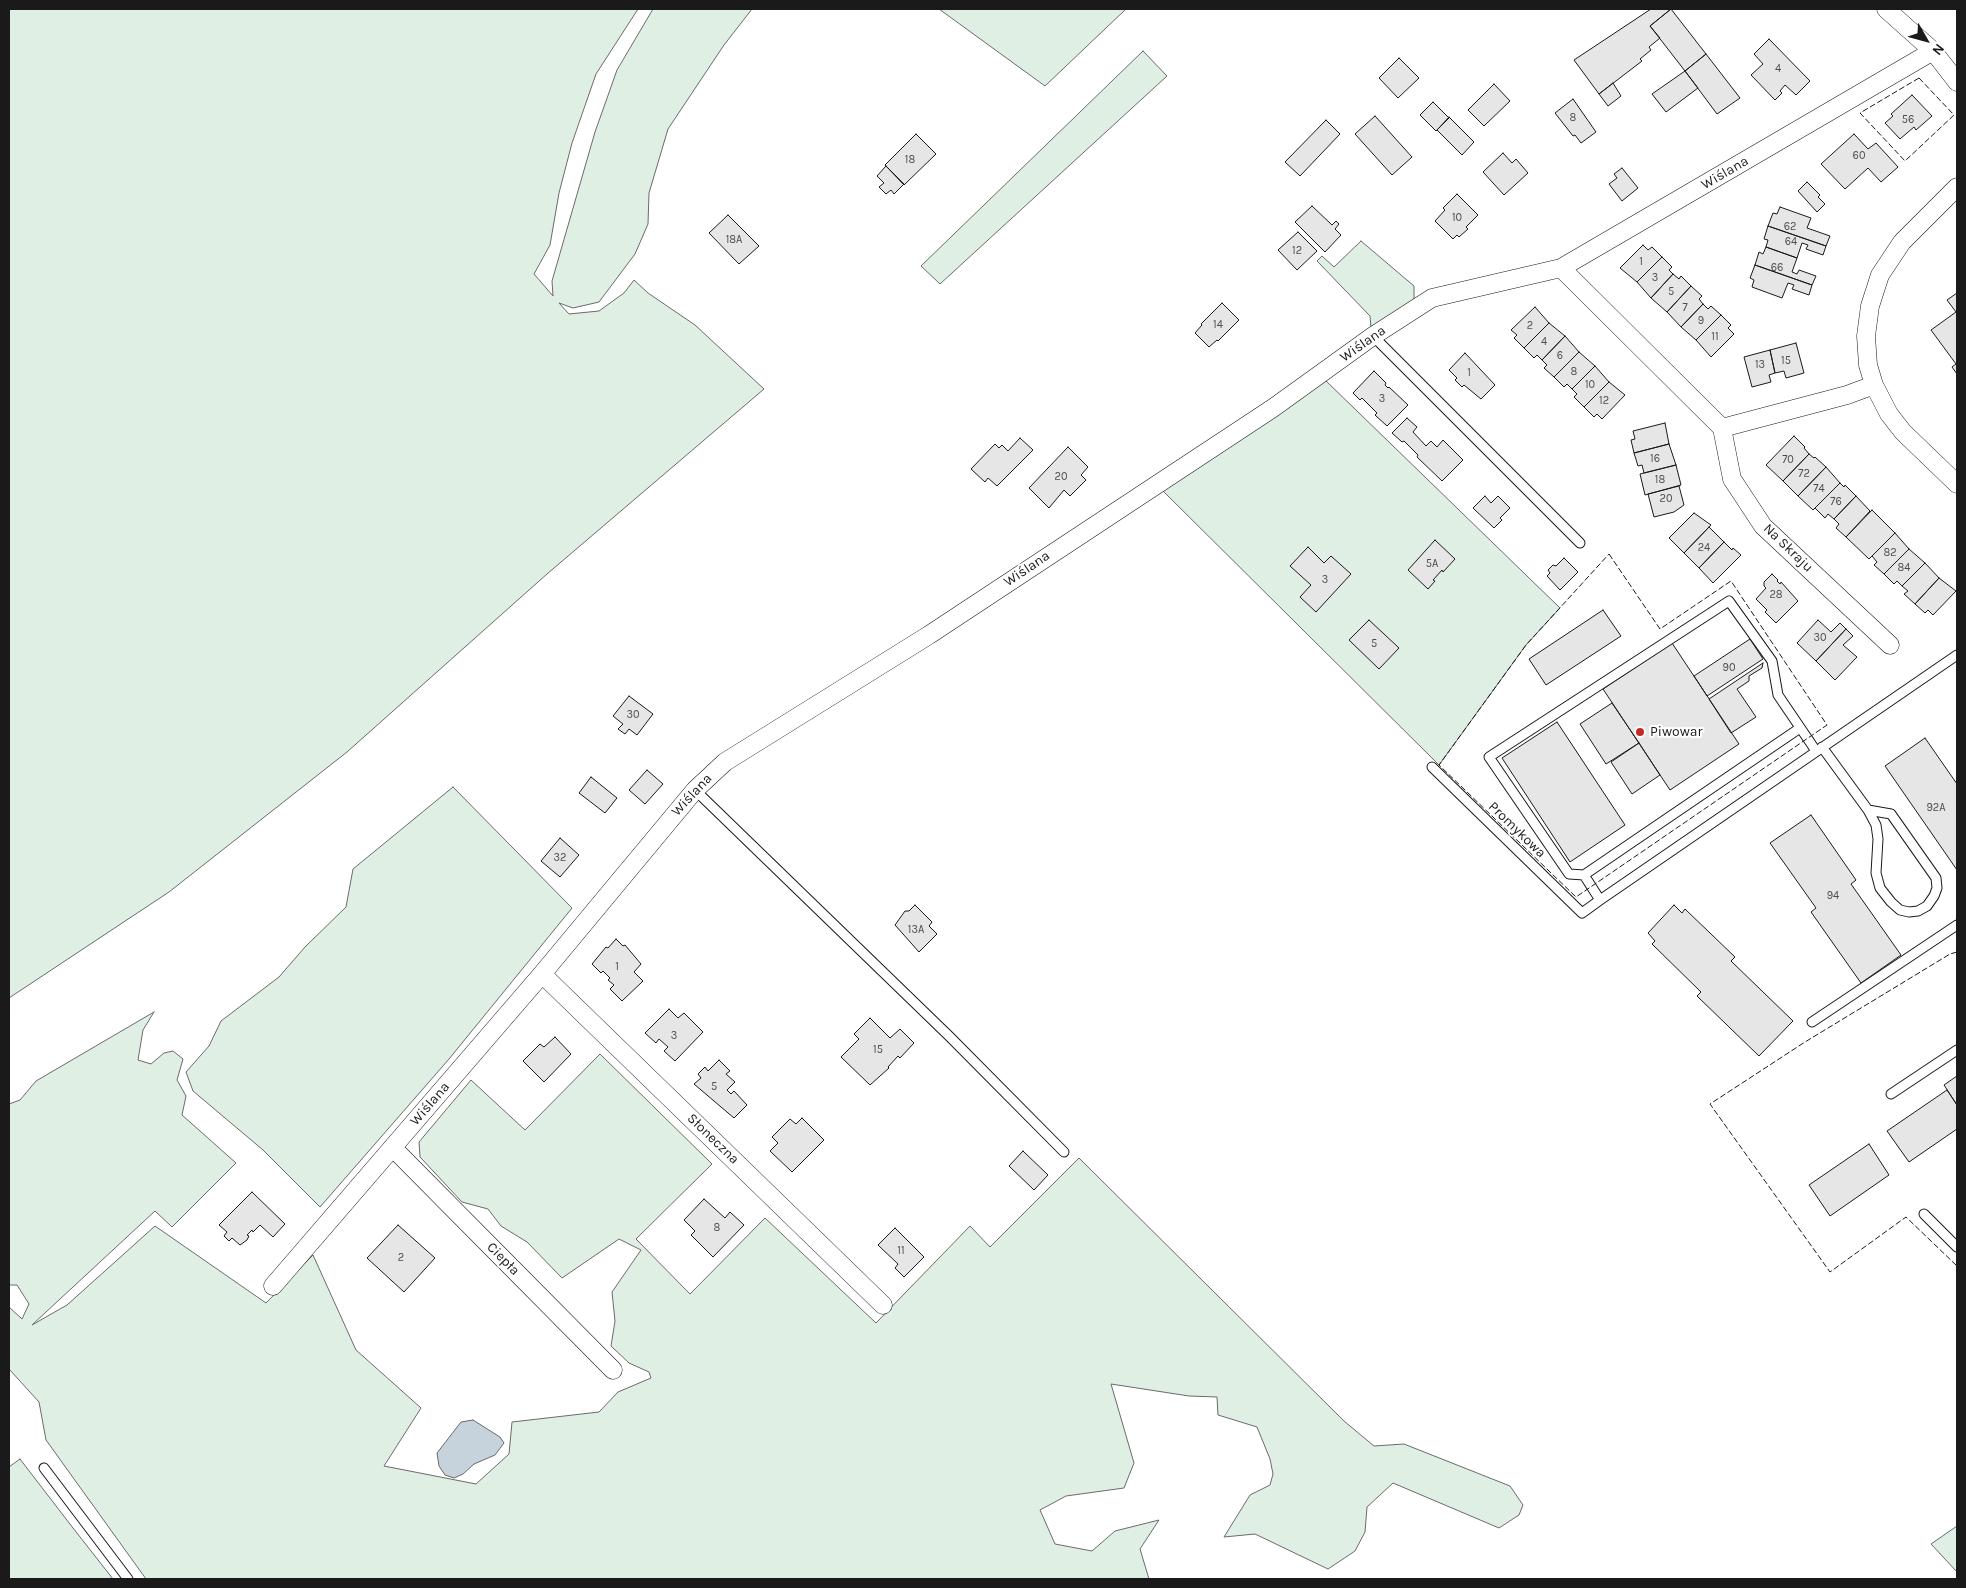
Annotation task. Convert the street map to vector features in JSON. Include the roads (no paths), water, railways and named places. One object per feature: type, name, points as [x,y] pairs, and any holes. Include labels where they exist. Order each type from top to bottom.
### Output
[{"type":"street","points":[[1886,9],[1933,51],[1957,82]]},
{"type":"street","name":"Wiślana","points":[[273,1286],[542,974],[694,790],[724,762],[937,629],[1142,492],[1273,408],[1373,336],[1432,298],[1561,268],[1933,51]]},
{"type":"street","points":[[1957,187],[1902,242],[1880,275],[1870,306],[1866,336],[1868,365],[1874,385],[1889,414],[1902,432],[1957,484]]},
{"type":"street","points":[[1561,268],[1722,428],[1848,395],[1874,385]]},
{"type":"street","name":"Na Skraju","points":[[1722,428],[1732,479],[1763,526],[1890,646]]},
{"type":"street","name":"Słoneczna","points":[[542,974],[883,1305]]},
{"type":"street","name":"Ciepła","points":[[393,1148],[613,1370]]},
{"type":"lane","points":[[1373,336],[1580,543]]},
{"type":"lane","points":[[1800,728],[1584,875],[1569,874],[1489,757],[1729,601],[1772,662],[1778,696],[1800,728],[1868,810],[1876,826],[1876,873],[1880,888],[1900,910],[1908,912],[1918,911],[1927,906],[1934,896],[1937,888],[1936,878],[1891,814],[1868,810]]},
{"type":"lane","points":[[1584,875],[1600,900],[1957,655]]},
{"type":"lane","name":"Promykowa","points":[[1432,767],[1582,913],[1600,900]]},
{"type":"lane","points":[[694,790],[950,1036],[1064,1152]]},
{"type":"lane","points":[[1812,1022],[1957,925]]},
{"type":"lane","points":[[1891,1094],[1957,1050]]},
{"type":"lane","points":[[1924,1214],[1957,1247]]},
{"type":"lane","points":[[44,1468],[128,1579]]},
{"type":"place","name":"Piwowar","points":[[1640,732]]}]
